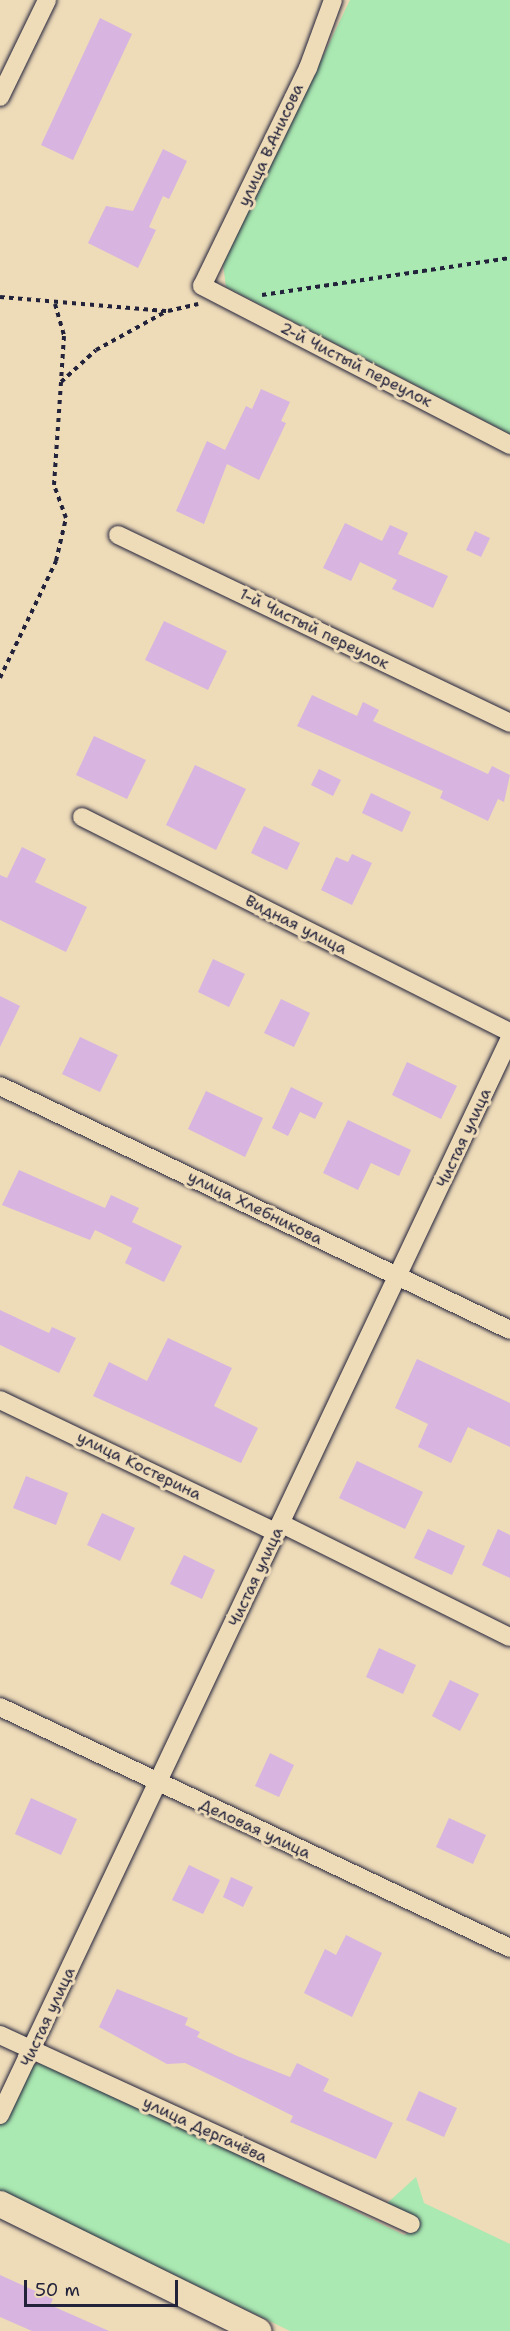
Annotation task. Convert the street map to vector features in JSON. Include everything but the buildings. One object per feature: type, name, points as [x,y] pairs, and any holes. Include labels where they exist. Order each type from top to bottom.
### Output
[{"type":"street","points":[[0,97],[48,0]]},
{"type":"street","name":"улица В.Анисова","points":[[202,286],[308,69],[333,0]]},
{"type":"street","name":"2-й Чистый переулок","points":[[202,286],[510,445]]},
{"type":"street","name":"1-й Чистый переулок","points":[[118,535],[510,723]]},
{"type":"street","name":"Видная улица","points":[[82,817],[510,1032]]},
{"type":"street","name":"Чистая улица","points":[[0,2115],[510,1038]]},
{"type":"street","name":"улица Хлебникова","points":[[0,1086],[510,1330]]},
{"type":"street","name":"улица Костерина","points":[[0,1400],[510,1637]]},
{"type":"street","name":"Деловая улица","points":[[0,1707],[158,1784],[510,1948]]},
{"type":"street","name":"улица Дергачёва","points":[[0,2035],[411,2224]]},
{"type":"street","points":[[0,2204],[258,2331]]},
{"type":"path","points":[[0,678],[56,561],[66,518],[54,485],[64,336],[55,304]]},
{"type":"path","points":[[61,382],[96,350],[168,311]]},
{"type":"green space","points":[[350,0],[510,0],[510,434],[226,287],[223,264]]},
{"type":"green space","points":[[48,2062],[404,2235],[412,2231],[384,2206],[416,2177],[424,2203],[510,2244],[510,2331],[290,2331],[0,2191],[0,2120],[28,2066]]}]
